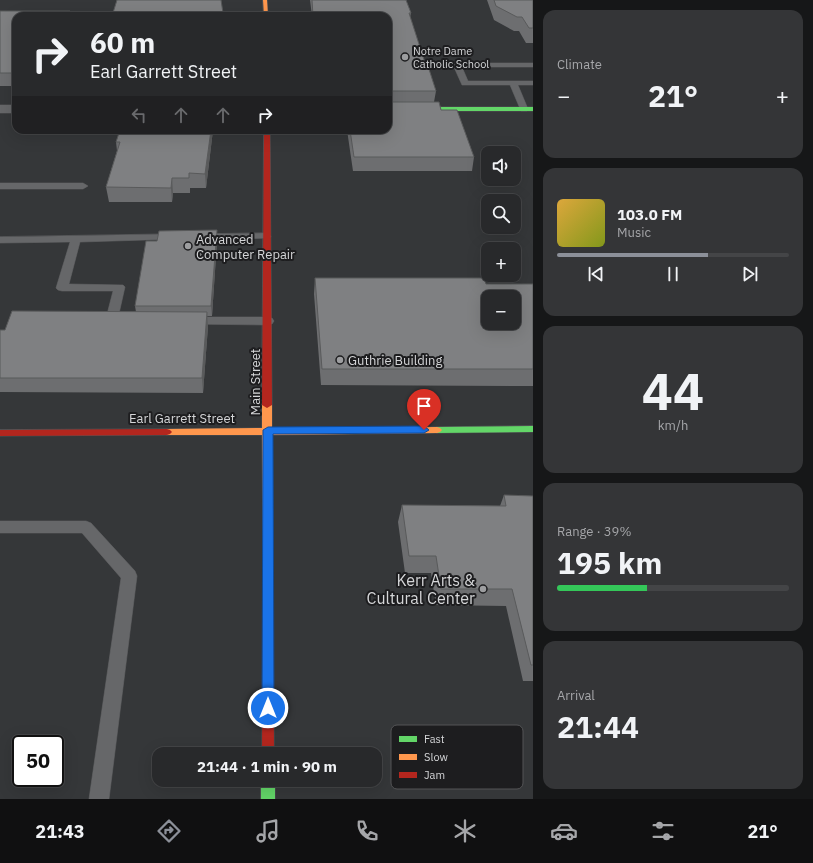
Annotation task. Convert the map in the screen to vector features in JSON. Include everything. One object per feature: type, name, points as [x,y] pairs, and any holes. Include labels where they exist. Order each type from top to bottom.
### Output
[{"type":"main road","points":[[265,0],[266,12]]},
{"type":"main road","points":[[392,109],[528,109]]},
{"type":"main road","name":"Main Street","points":[[267,134],[268,747]]},
{"type":"main road","name":"Earl Garrett Street","points":[[0,432],[533,429]]},
{"type":"main road","points":[[268,787],[268,799]]},
{"type":"street","points":[[0,109],[12,109]]},
{"type":"lane","points":[[533,65],[457,65],[465,83],[533,83]]},
{"type":"lane","points":[[513,83],[528,109]]},
{"type":"lane","points":[[0,186],[84,186]]},
{"type":"lane","points":[[0,240],[266,236]]},
{"type":"lane","points":[[76,238],[62,288],[119,287],[111,322],[127,322]]},
{"type":"lane","points":[[175,321],[268,321]]},
{"type":"lane","points":[[0,527],[86,527],[129,576],[99,799]]},
{"type":"building","points":[[117,0],[221,0],[223,12],[113,12]]},
{"type":"building","name":"Notre Dame Catholic School","points":[[312,0],[406,0],[426,66],[428,66],[436,91],[392,91],[392,12],[313,12]]},
{"type":"building","points":[[494,0],[533,0],[533,28],[529,28],[522,17],[517,17],[496,6]]},
{"type":"building","points":[[0,11],[70,11],[12,12],[12,73],[0,73]]},
{"type":"building","points":[[392,102],[439,102],[441,110],[457,110],[474,157],[354,157],[351,134],[392,134]]},
{"type":"building","points":[[119,134],[210,134],[205,174],[189,173],[189,178],[172,178],[171,188],[106,187],[120,142],[116,142]]},
{"type":"building","points":[[217,230],[211,306],[135,306],[146,241],[157,241],[159,231]]},
{"type":"building","points":[[315,278],[481,278],[481,282],[485,282],[486,284],[533,284],[533,369],[322,369]]},
{"type":"building","points":[[12,311],[207,312],[202,378],[0,378],[0,330],[5,330]]},
{"type":"building","name":"Kerr Arts & Cultural Center","points":[[504,495],[533,496],[533,665],[531,665],[512,589],[441,589],[436,556],[409,556],[402,505],[506,506]]},
{"type":"traffic: fast","points":[[392,109],[533,109]]},
{"type":"traffic: fast","points":[[437,430],[533,429]]},
{"type":"traffic: fast","points":[[268,787],[268,799]]},
{"type":"traffic: slow","points":[[265,0],[266,12]]},
{"type":"traffic: slow","points":[[267,405],[268,569]]},
{"type":"traffic: slow","points":[[167,432],[437,430]]},
{"type":"traffic: jam","points":[[267,134],[267,405]]},
{"type":"traffic: jam","points":[[0,433],[167,432]]},
{"type":"traffic: jam","points":[[268,569],[268,747]]},
{"type":"place","name":"Notre Dame Catholic School","points":[[405,57]]},
{"type":"place","name":"Advanced Computer Repair","points":[[188,246]]},
{"type":"place","name":"Guthrie Building","points":[[340,360]]},
{"type":"place","name":"Kerr Arts & Cultural Center","points":[[483,589]]},
{"type":"route","points":[[268,708],[268,430],[424,430]]}]
